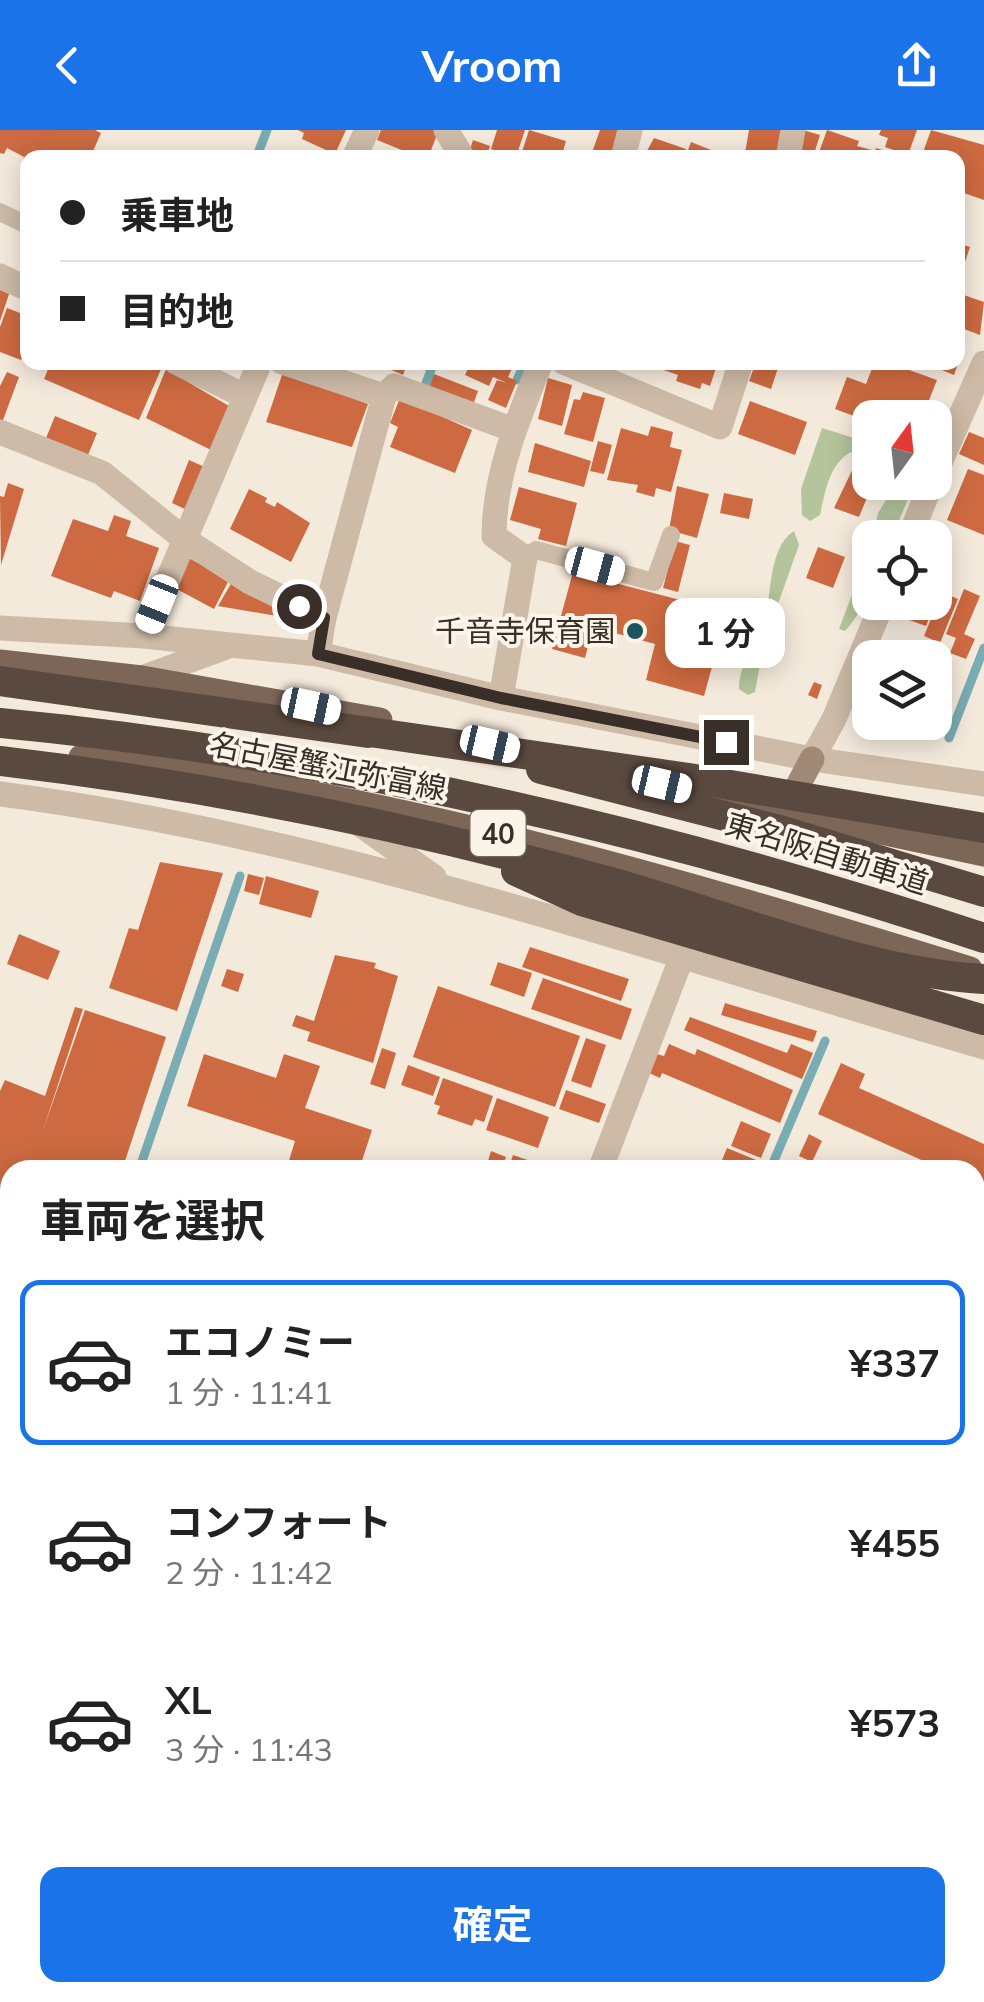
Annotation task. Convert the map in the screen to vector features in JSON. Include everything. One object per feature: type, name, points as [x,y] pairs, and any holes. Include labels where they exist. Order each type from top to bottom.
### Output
[{"type":"highway","name":"東名阪自動車道","points":[[0,681],[342,728],[582,778],[780,830],[984,892]]},
{"type":"highway","name":"東名阪自動車道","points":[[0,723],[325,766],[486,800],[768,870],[984,938]]},
{"type":"highway","points":[[342,728],[689,778],[984,828]]},
{"type":"highway","points":[[0,761],[263,799],[438,835],[850,953],[984,976]]},
{"type":"highway","points":[[438,835],[582,902],[984,1020]]},
{"type":"main road","name":"名古屋蟹江弥富線","points":[[0,662],[142,678],[401,725],[984,854]]},
{"type":"main road","name":"名古屋蟹江弥富線","points":[[0,748],[146,765],[319,794],[509,835],[718,892],[984,976]]},
{"type":"street","points":[[952,435],[984,363]]},
{"type":"street","points":[[192,370],[244,396]]},
{"type":"street","points":[[144,636],[256,370]]},
{"type":"street","points":[[306,370],[384,396]]},
{"type":"street","points":[[501,698],[525,558],[494,536],[494,510],[514,430],[538,370]]},
{"type":"street","points":[[582,370],[720,427],[738,370]]},
{"type":"street","points":[[318,654],[324,618],[384,396],[394,386],[514,430]]},
{"type":"street","points":[[0,432],[102,473],[184,538],[250,582],[324,618]]},
{"type":"street","points":[[784,812],[834,720],[876,620]]},
{"type":"street","points":[[0,628],[144,636],[318,654],[501,698],[812,759],[984,784]]},
{"type":"street","points":[[142,678],[230,645]]},
{"type":"street","points":[[0,794],[277,842],[450,889],[984,1048]]},
{"type":"street","points":[[319,794],[450,889]]},
{"type":"street","points":[[604,1160],[679,959],[718,892]]},
{"type":"lane","points":[[525,558],[536,550],[654,582],[670,534]]},
{"type":"green space","points":[[822,428],[852,437],[852,452],[838,464],[829,479],[820,515],[810,521],[802,515],[801,489]]},
{"type":"green space","points":[[886,500],[908,500],[899,520],[877,520]]},
{"type":"green space","points":[[794,531],[799,545],[763,646],[755,692],[748,695],[739,689],[741,674],[762,629],[774,563],[785,539]]},
{"type":"green space","points":[[852,595],[854,620],[845,631],[839,629]]},
{"type":"building","points":[[0,130],[101,133],[94,150],[20,150],[20,155],[7,148],[4,154],[0,153]]},
{"type":"building","points":[[298,130],[346,130],[337,150],[326,150],[302,139],[304,133]]},
{"type":"building","points":[[381,130],[438,132],[431,150],[402,150],[377,140]]},
{"type":"building","points":[[497,130],[525,130],[518,150],[491,149]]},
{"type":"building","points":[[529,130],[566,141],[563,150],[523,150]]},
{"type":"building","points":[[600,130],[621,130],[616,150],[593,150]]},
{"type":"building","points":[[749,130],[781,130],[777,150],[746,150]]},
{"type":"building","points":[[803,130],[820,135],[815,150],[797,148]]},
{"type":"building","points":[[827,130],[872,150],[820,150]]},
{"type":"building","points":[[881,130],[917,130],[910,150],[885,147],[888,138],[879,135]]},
{"type":"building","points":[[931,130],[984,145],[984,200],[965,193],[965,150],[924,150]]},
{"type":"building","points":[[654,138],[686,149],[686,150],[647,150]]},
{"type":"building","points":[[473,140],[490,146],[489,150],[470,150]]},
{"type":"building","points":[[691,142],[711,150],[688,150]]},
{"type":"building","points":[[0,290],[9,294],[0,321]]},
{"type":"building","points":[[965,295],[984,302],[980,335],[965,329]]},
{"type":"building","points":[[7,308],[20,313],[20,360],[0,352],[0,327]]},
{"type":"building","points":[[48,370],[161,370],[139,420],[44,379]]},
{"type":"building","points":[[166,370],[229,406],[211,450],[146,418]]},
{"type":"building","points":[[467,370],[511,370],[508,377],[517,381],[506,408],[488,400],[497,380],[507,383],[493,377],[489,386],[465,375]]},
{"type":"building","points":[[664,370],[715,370],[710,386],[702,383],[700,389],[676,381],[678,375]]},
{"type":"building","points":[[753,370],[777,370],[771,389],[749,381]]},
{"type":"building","points":[[871,370],[909,370],[937,380],[929,400],[852,400],[852,415],[835,409],[847,377],[866,384]]},
{"type":"building","points":[[7,372],[19,377],[0,428],[0,386]]},
{"type":"building","points":[[283,372],[368,404],[352,447],[266,422]]},
{"type":"building","points":[[434,374],[478,391],[473,405],[429,388]]},
{"type":"building","points":[[548,378],[572,385],[562,426],[538,419]]},
{"type":"building","points":[[583,392],[605,398],[593,442],[564,434],[574,399],[580,400]]},
{"type":"building","points":[[400,398],[472,430],[455,473],[390,447],[398,427],[390,423]]},
{"type":"building","points":[[750,401],[807,422],[795,455],[738,434]]},
{"type":"building","points":[[55,416],[97,433],[88,455],[46,438]]},
{"type":"building","points":[[651,426],[673,432],[670,447],[682,450],[671,492],[656,488],[654,497],[636,492],[638,485],[607,480],[621,428],[648,436]]},
{"type":"building","points":[[969,432],[984,438],[984,465],[959,454]]},
{"type":"building","points":[[598,441],[612,445],[604,474],[590,471]]},
{"type":"building","points":[[535,443],[591,461],[584,487],[528,472]]},
{"type":"building","points":[[189,460],[207,468],[189,511],[172,503]]},
{"type":"building","points":[[968,469],[984,475],[984,535],[947,520]]},
{"type":"building","points":[[852,470],[852,500],[866,500],[859,517],[834,508]]},
{"type":"building","points":[[8,483],[24,489],[1,565],[0,496],[4,497]]},
{"type":"building","points":[[677,486],[709,494],[697,538],[669,530]]},
{"type":"building","points":[[519,487],[577,503],[566,546],[538,539],[541,529],[510,520]]},
{"type":"building","points":[[249,489],[267,498],[265,502],[275,507],[277,502],[310,523],[291,562],[230,529]]},
{"type":"building","points":[[724,493],[753,499],[749,519],[720,513]]},
{"type":"building","points":[[114,515],[131,521],[126,536],[159,548],[140,601],[114,591],[111,598],[51,576],[73,519],[108,531]]},
{"type":"building","points":[[675,541],[690,545],[678,592],[663,588]]},
{"type":"building","points":[[818,547],[845,557],[833,588],[806,578]]},
{"type":"building","points":[[187,557],[229,580],[214,609],[171,586]]},
{"type":"building","points":[[573,572],[684,601],[680,615],[723,627],[704,696],[646,680],[655,644],[593,627],[585,658],[552,649]]},
{"type":"building","points":[[232,582],[279,607],[277,616],[218,606]]},
{"type":"building","points":[[964,589],[980,596],[964,634],[975,639],[966,659],[952,654],[956,638],[946,634]]},
{"type":"building","points":[[931,620],[949,620],[941,640],[924,636]]},
{"type":"building","points":[[814,682],[822,685],[817,699],[808,695]]},
{"type":"building","points":[[160,862],[223,873],[177,1011],[109,988],[129,928],[138,930]]},
{"type":"building","points":[[248,874],[264,878],[259,895],[244,891]]},
{"type":"building","points":[[266,876],[319,891],[311,918],[259,904]]},
{"type":"building","points":[[19,934],[60,951],[48,980],[7,964]]},
{"type":"building","points":[[530,947],[629,979],[621,1001],[522,967]]},
{"type":"building","points":[[335,955],[376,963],[374,968],[398,976],[373,1063],[307,1041],[310,1032],[292,1026],[296,1015],[314,1021]]},
{"type":"building","points":[[498,962],[532,973],[524,997],[490,985]]},
{"type":"building","points":[[227,969],[244,974],[238,992],[221,986]]},
{"type":"building","points":[[543,978],[632,1009],[621,1040],[531,1009]]},
{"type":"building","points":[[438,986],[580,1036],[555,1107],[413,1057]]},
{"type":"building","points":[[725,1003],[817,1031],[813,1042],[721,1015]]},
{"type":"building","points":[[75,1007],[83,1009],[42,1133],[85,1010],[166,1037],[125,1160],[0,1160],[0,1091],[5,1080],[45,1096]]},
{"type":"building","points":[[690,1017],[787,1053],[791,1044],[813,1053],[802,1079],[684,1030]]},
{"type":"building","points":[[586,1038],[606,1045],[591,1088],[571,1081]]},
{"type":"building","points":[[669,1044],[695,1055],[697,1049],[793,1090],[780,1123],[662,1073],[660,1078],[649,1073],[657,1054],[664,1056]]},
{"type":"building","points":[[382,1048],[396,1053],[385,1089],[370,1084]]},
{"type":"building","points":[[204,1054],[276,1078],[284,1054],[320,1066],[305,1108],[372,1130],[362,1160],[289,1160],[295,1141],[187,1106]]},
{"type":"building","points":[[841,1063],[865,1074],[859,1088],[984,1144],[984,1160],[922,1160],[818,1114]]},
{"type":"building","points":[[408,1065],[440,1077],[433,1096],[401,1085]]},
{"type":"building","points":[[443,1078],[493,1096],[484,1122],[475,1119],[472,1126],[437,1114],[440,1106],[434,1104]]},
{"type":"building","points":[[566,1090],[606,1104],[599,1123],[559,1109]]},
{"type":"building","points":[[497,1098],[549,1117],[538,1148],[486,1130]]},
{"type":"building","points":[[741,1121],[771,1134],[761,1158],[731,1146]]},
{"type":"building","points":[[809,1134],[822,1141],[813,1160],[799,1156]]},
{"type":"building","points":[[727,1148],[756,1160],[722,1160]]},
{"type":"building","points":[[491,1151],[506,1157],[505,1160],[488,1160]]},
{"type":"waterway","points":[[259,150],[267,130]]},
{"type":"waterway","points":[[426,383],[431,370]]},
{"type":"waterway","points":[[517,380],[521,370]]},
{"type":"waterway","points":[[952,730],[984,648]]},
{"type":"waterway","points":[[142,1160],[240,876]]},
{"type":"waterway","points":[[774,1160],[825,1041]]},
{"type":"place","name":"千音寺保育園","points":[[635,631]]},
{"type":"route","points":[[299,606],[324,618],[318,654],[501,698],[726,742]]}]
